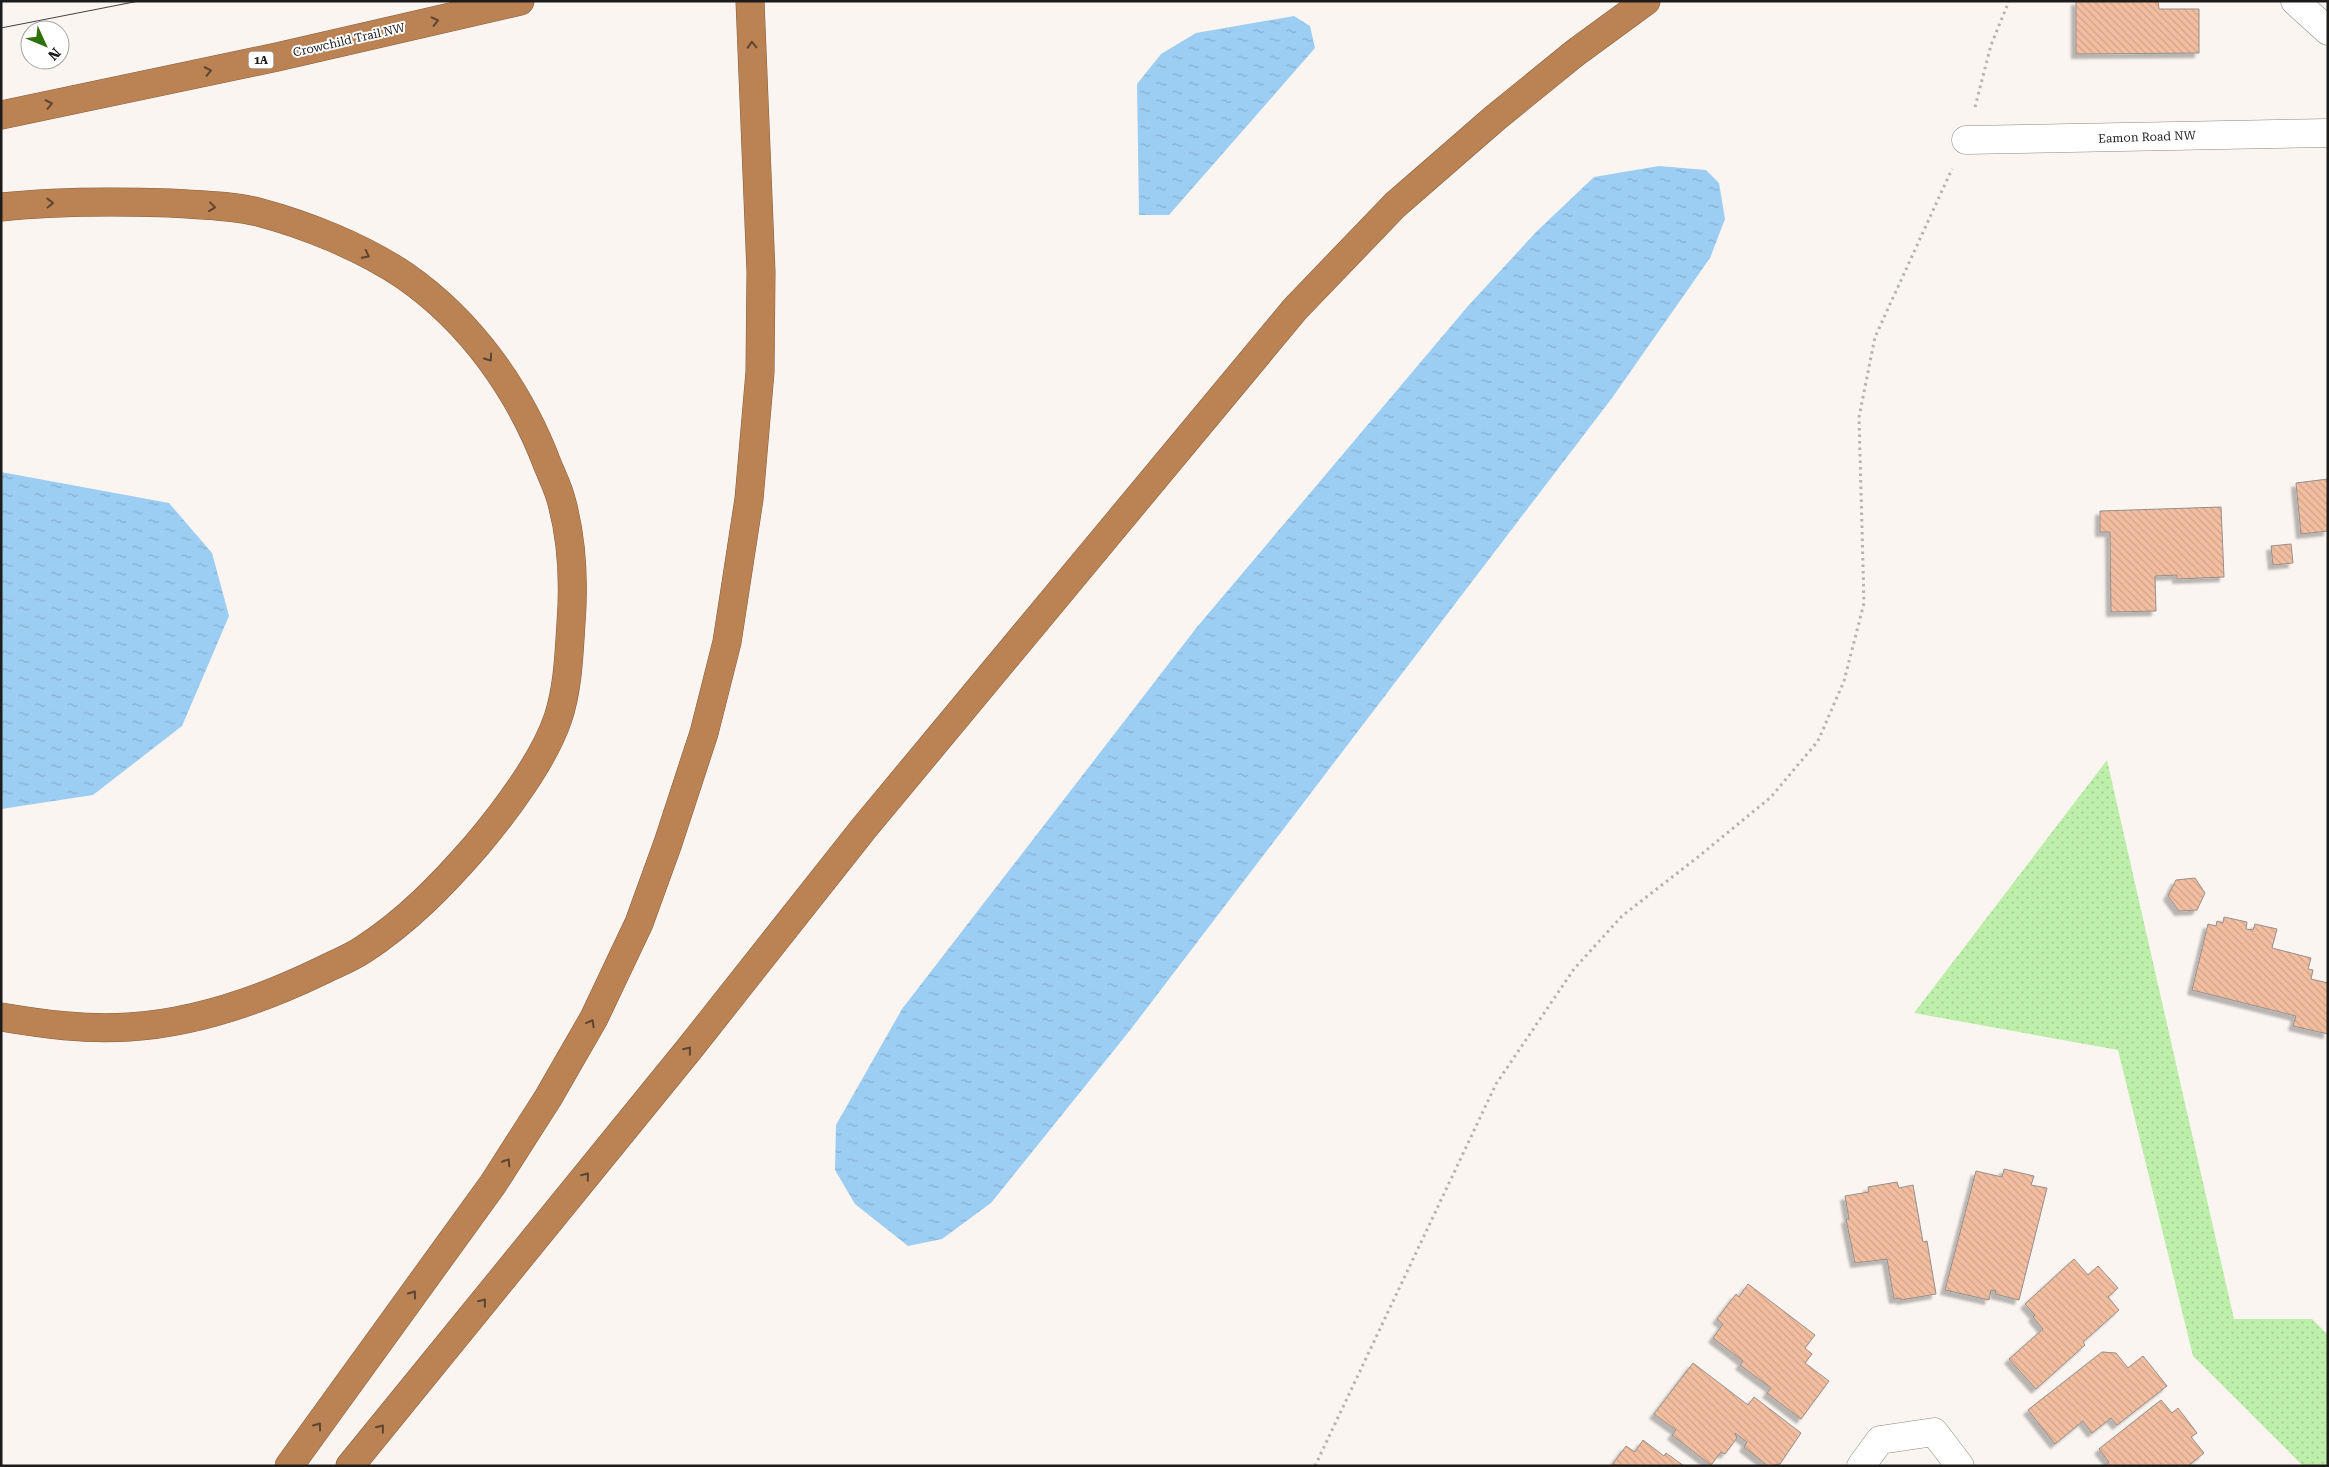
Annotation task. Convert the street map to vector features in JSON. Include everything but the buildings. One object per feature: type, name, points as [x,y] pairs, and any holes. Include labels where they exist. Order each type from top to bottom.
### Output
[{"type":"highway","name":"Crowchild Trail NW","points":[[1,115],[277,57],[520,1]]},
{"type":"highway","points":[[289,1466],[493,1184],[548,1098],[594,1018],[639,923],[668,844],[704,733],[727,642],[749,499],[760,372],[761,272],[750,1]]},
{"type":"highway","points":[[350,1466],[690,1048],[864,828],[1295,309],[1395,205],[1495,118],[1574,53],[1646,1]]},
{"type":"highway","points":[[1,207],[40,203],[125,201],[196,205],[256,212],[315,232],[364,254],[405,277],[444,310],[484,351],[519,401],[540,444],[562,502],[570,554],[573,600],[569,661],[558,719],[530,773],[491,829],[452,874],[413,913],[361,952],[283,989],[210,1014],[130,1027],[57,1026],[1,1017]]},
{"type":"street","points":[[2295,1],[2328,31]]},
{"type":"street","name":"Eamon Road NW","points":[[1966,140],[2328,133]]},
{"type":"street","points":[[1861,1466],[1880,1440],[1934,1432],[1960,1466]]},
{"type":"path","points":[[1315,1466],[1496,1084],[1574,969],[1622,916],[1698,858],[1771,797],[1818,741],[1844,680],[1864,603],[1858,417],[1875,337],[1966,140],[1991,45],[2009,1]]},
{"type":"green space","points":[[2107,760],[2234,1319],[2312,1319],[2328,1335],[2328,1466],[2303,1466],[2193,1356],[2118,1050],[1914,1013]]},
{"type":"water","points":[[1294,16],[1310,26],[1315,48],[1169,215],[1139,215],[1137,84],[1161,54],[1196,33]]},
{"type":"water","points":[[1659,166],[1706,170],[1719,183],[1725,219],[1710,258],[1612,398],[1131,1029],[991,1203],[942,1239],[908,1246],[855,1204],[835,1170],[836,1125],[902,1009],[1197,627],[1468,306],[1536,232],[1594,177]]},
{"type":"water","points":[[1,472],[169,503],[212,553],[229,616],[182,726],[93,795],[1,809]]},
{"type":"tram line","points":[[1,28],[139,1]]}]
